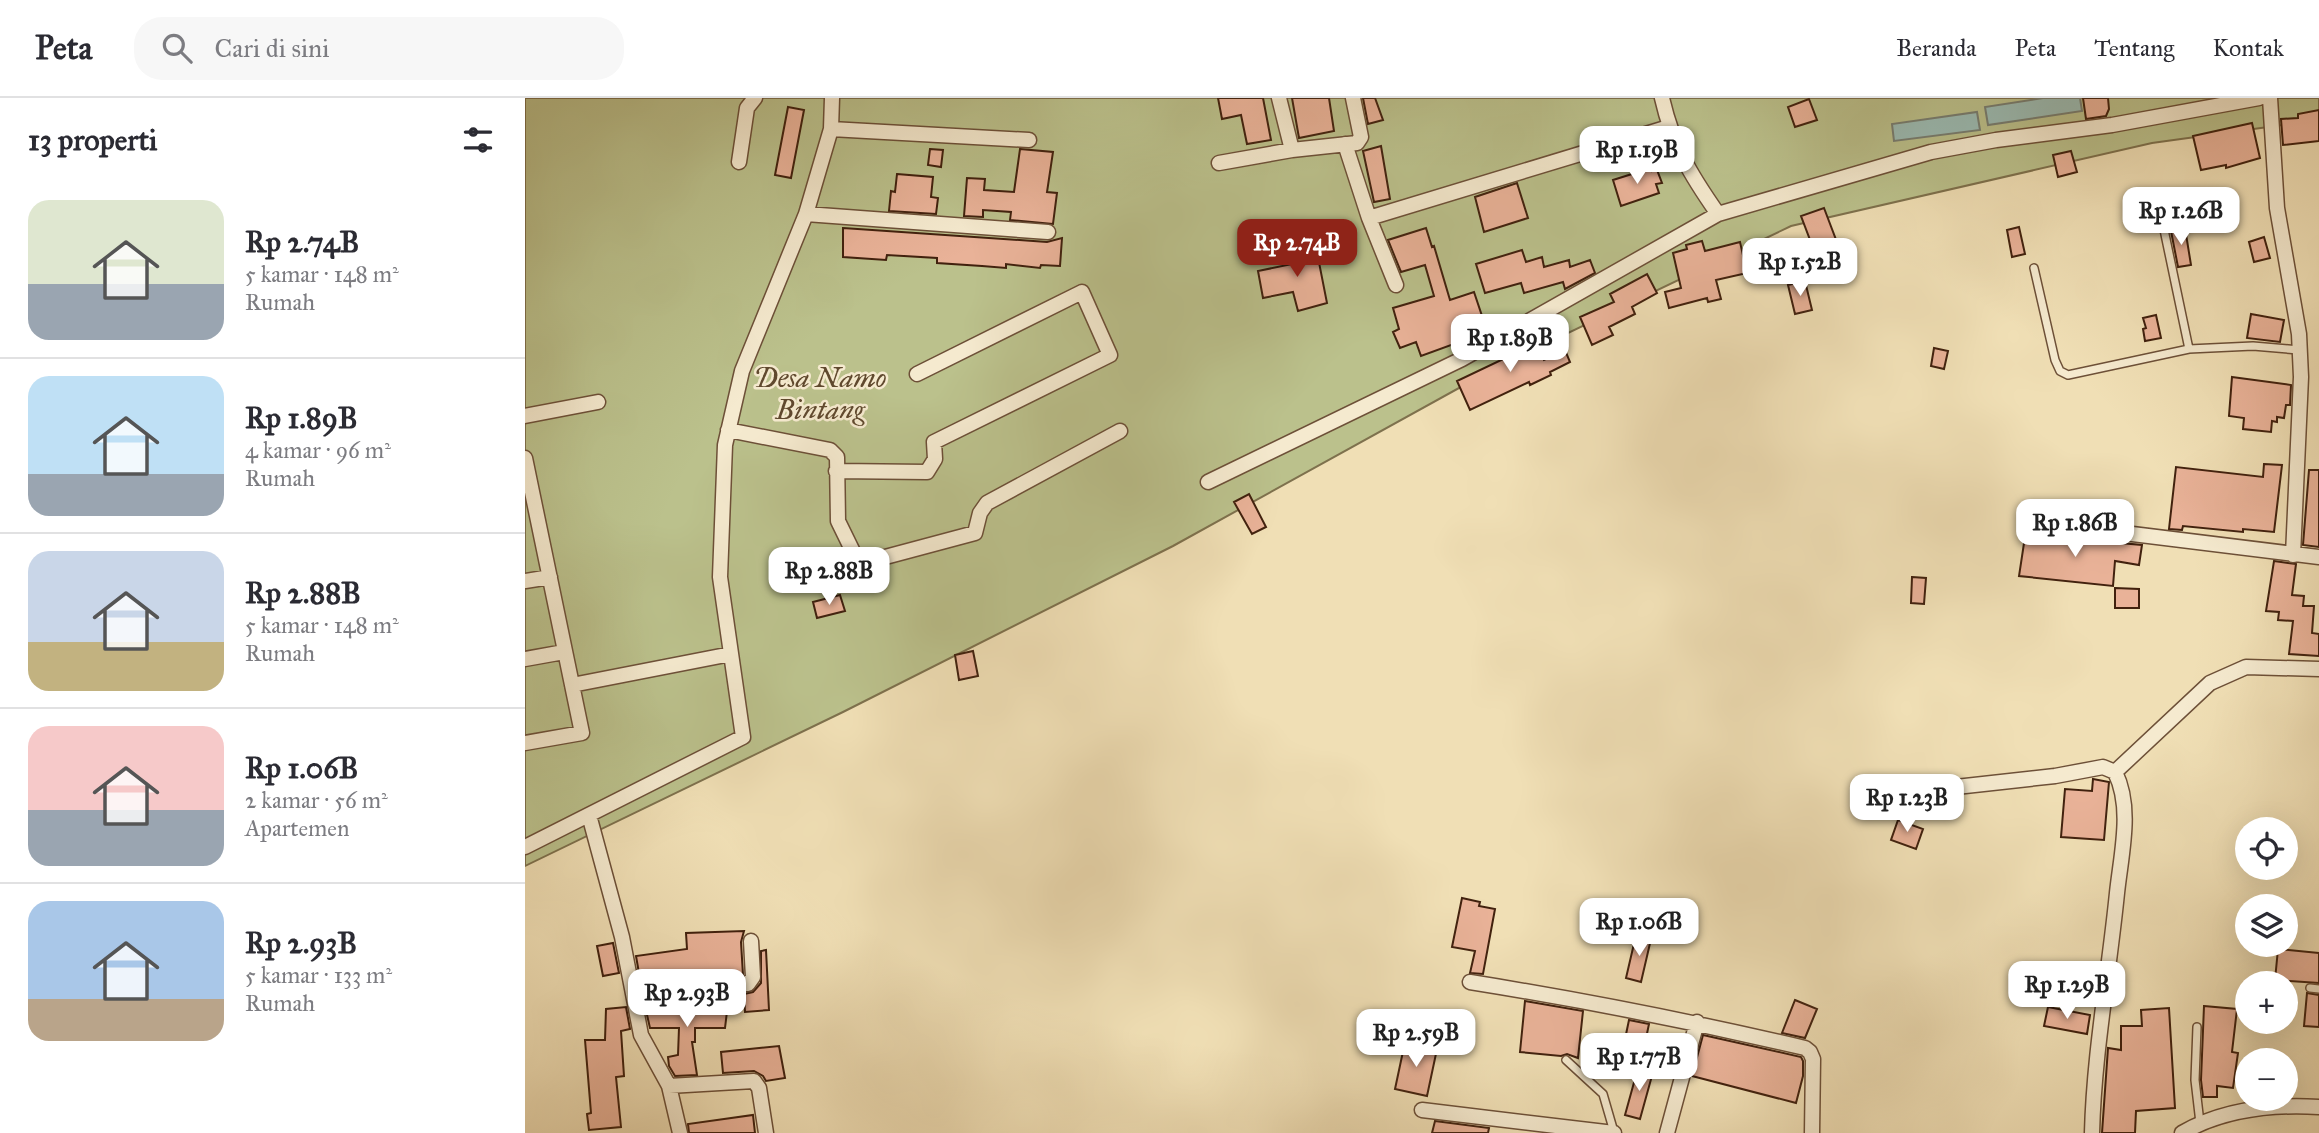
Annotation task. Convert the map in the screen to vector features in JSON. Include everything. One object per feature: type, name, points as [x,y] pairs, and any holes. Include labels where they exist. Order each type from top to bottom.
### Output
[{"type":"street","points":[[739,162],[747,108],[755,98]]},
{"type":"street","points":[[525,847],[743,737],[720,577],[725,445],[742,371],[807,214],[831,130],[832,98]]},
{"type":"street","points":[[1279,98],[1292,150]]},
{"type":"street","points":[[1219,163],[1292,150],[1357,143],[1361,137],[1353,98]]},
{"type":"street","points":[[1662,98],[1669,127],[1684,164],[1718,214]]},
{"type":"street","points":[[1208,482],[1462,359],[1718,214],[1931,152],[1996,140],[2112,125],[2259,98]]},
{"type":"street","points":[[2270,98],[2277,208],[2300,351],[2293,555]]},
{"type":"street","points":[[1369,218],[1669,127]]},
{"type":"street","points":[[831,130],[1029,140]]},
{"type":"street","points":[[1345,144],[1369,218],[1396,285]]},
{"type":"street","points":[[807,214],[1048,232]]},
{"type":"street","points":[[836,471],[927,472],[935,459],[934,442],[1110,355],[1082,292],[917,374]]},
{"type":"street","points":[[525,416],[598,402]]},
{"type":"street","points":[[728,430],[830,450],[837,457],[838,521],[859,564],[975,533],[987,503],[1120,431]]},
{"type":"street","points":[[525,458],[529,497],[550,577],[582,733],[525,743]]},
{"type":"street","points":[[2035,522],[2319,557]]},
{"type":"street","points":[[525,581],[550,577]]},
{"type":"street","points":[[525,659],[564,652]]},
{"type":"street","points":[[572,685],[731,654]]},
{"type":"street","points":[[2115,772],[2210,683],[2246,667],[2319,669]]},
{"type":"street","points":[[1947,788],[2055,776],[2103,767],[2115,772],[2122,786],[2125,814],[2109,972],[2093,1088],[2092,1133]]},
{"type":"street","points":[[589,814],[622,937],[641,1035],[669,1086],[680,1133]]},
{"type":"street","points":[[633,989],[748,984],[753,977],[751,941]]},
{"type":"street","points":[[1470,982],[1586,1000],[1697,1022],[1805,1048],[1813,1059],[1812,1133]]},
{"type":"street","points":[[1667,1133],[1697,1022]]},
{"type":"street","points":[[669,1086],[754,1081],[759,1088],[766,1133]]},
{"type":"street","points":[[2182,1133],[2226,1114],[2257,1108],[2291,1105],[2319,1107]]},
{"type":"street","points":[[1422,1110],[1614,1133]]},
{"type":"lane","points":[[2162,220],[2189,349]]},
{"type":"lane","points":[[2033,268],[2055,360],[2060,371],[2069,374],[2189,349],[2253,346],[2300,351]]},
{"type":"lane","points":[[2197,1027],[2195,1080],[2200,1123]]},
{"type":"lane","points":[[1566,1060],[1603,1094],[1614,1133]]},
{"type":"green space","name":"Desa Namo Bintang","points":[[525,98],[2319,98],[2319,120],[2152,143],[1791,226],[1497,367],[1173,546],[843,712],[525,866]]},
{"type":"water","points":[[2043,98],[2080,98],[2082,111],[1988,125],[1985,107]]},
{"type":"water","points":[[1977,112],[1980,130],[1894,141],[1892,124]]},
{"type":"building","points":[[1218,98],[1263,98],[1271,140],[1247,144],[1241,115],[1222,119]]},
{"type":"building","points":[[1292,98],[1329,98],[1334,131],[1299,138]]},
{"type":"building","points":[[1363,98],[1375,98],[1383,120],[1368,124]]},
{"type":"building","points":[[2083,98],[2108,98],[2109,109],[2106,116],[2086,119]]},
{"type":"building","points":[[1809,99],[1817,120],[1795,127],[1788,107]]},
{"type":"building","points":[[788,107],[804,110],[791,178],[775,175]]},
{"type":"building","points":[[2319,110],[2319,141],[2283,145],[2281,119],[2298,118],[2298,114]]},
{"type":"building","points":[[2252,123],[2260,158],[2226,168],[2226,165],[2201,170],[2193,136]]},
{"type":"building","points":[[1381,146],[1390,199],[1374,202],[1363,151]]},
{"type":"building","points":[[930,149],[943,150],[941,167],[928,165]]},
{"type":"building","points":[[1020,149],[1053,152],[1047,192],[1057,193],[1053,224],[1010,220],[1011,212],[983,210],[983,217],[964,216],[967,178],[985,179],[984,190],[1014,192]]},
{"type":"building","points":[[2071,151],[2077,172],[2058,177],[2053,155]]},
{"type":"building","points":[[1651,168],[1652,171],[1657,170],[1662,183],[1656,184],[1659,193],[1621,206],[1613,180]]},
{"type":"building","points":[[897,174],[933,177],[931,197],[938,198],[936,214],[889,211],[891,191],[895,192]]},
{"type":"building","points":[[1517,183],[1528,218],[1484,232],[1475,197]]},
{"type":"building","points":[[1824,208],[1838,245],[1815,253],[1801,216]]},
{"type":"building","points":[[2019,227],[2025,254],[2012,257],[2007,230]]},
{"type":"building","points":[[843,228],[1047,242],[1062,238],[1060,266],[1041,265],[1040,268],[1006,264],[1006,268],[937,263],[937,258],[887,255],[886,260],[843,257]]},
{"type":"building","points":[[1426,228],[1450,300],[1474,292],[1483,319],[1460,327],[1465,340],[1421,356],[1416,342],[1400,348],[1393,332],[1399,329],[1393,308],[1434,296],[1425,265],[1401,272],[1388,240]]},
{"type":"building","points":[[2185,228],[2191,265],[2178,267],[2171,231]]},
{"type":"building","points":[[1314,237],[1327,303],[1298,311],[1293,292],[1263,298],[1258,271],[1302,262],[1298,240]]},
{"type":"building","points":[[2264,237],[2270,258],[2254,262],[2249,242]]},
{"type":"building","points":[[1702,241],[1705,251],[1740,242],[1747,273],[1716,280],[1721,299],[1708,302],[1707,298],[1669,308],[1665,292],[1681,288],[1673,253],[1687,249],[1686,245]]},
{"type":"building","points":[[1522,250],[1526,262],[1542,257],[1544,267],[1569,260],[1570,267],[1590,260],[1595,273],[1565,289],[1563,282],[1524,293],[1521,283],[1485,293],[1476,264]]},
{"type":"building","points":[[1647,274],[1657,293],[1632,307],[1635,314],[1609,327],[1613,335],[1592,345],[1580,317],[1614,302],[1610,294]]},
{"type":"building","points":[[1805,281],[1812,310],[1795,314],[1788,285]]},
{"type":"building","points":[[2251,314],[2284,320],[2280,342],[2247,338]]},
{"type":"building","points":[[2156,315],[2161,338],[2145,341],[2143,329],[2146,328],[2143,318]]},
{"type":"building","points":[[1536,340],[1544,360],[1565,350],[1570,362],[1550,372],[1551,375],[1530,385],[1529,382],[1470,410],[1457,381],[1516,353],[1515,350]]},
{"type":"building","points":[[1934,348],[1948,351],[1944,369],[1931,366]]},
{"type":"building","points":[[2232,377],[2291,385],[2290,405],[2286,405],[2284,418],[2277,417],[2277,422],[2272,421],[2271,432],[2243,429],[2244,418],[2229,416]]},
{"type":"building","points":[[2264,464],[2282,465],[2274,532],[2183,526],[2182,530],[2169,529],[2176,467],[2263,477]]},
{"type":"building","points":[[2309,470],[2319,470],[2319,547],[2303,545]]},
{"type":"building","points":[[1249,494],[1266,527],[1252,534],[1234,502]]},
{"type":"building","points":[[2026,530],[2043,533],[2042,536],[2142,545],[2139,565],[2115,561],[2113,586],[2019,576]]},
{"type":"building","points":[[2274,561],[2296,564],[2292,595],[2304,596],[2303,606],[2314,606],[2312,633],[2319,634],[2319,656],[2289,654],[2293,621],[2278,620],[2279,612],[2266,611]]},
{"type":"building","points":[[1912,577],[1926,578],[1924,604],[1911,603]]},
{"type":"building","points":[[2115,588],[2139,589],[2139,608],[2115,608]]},
{"type":"building","points":[[840,595],[845,611],[817,618],[813,602]]},
{"type":"building","points":[[973,651],[978,676],[959,680],[955,655]]},
{"type":"building","points":[[2093,779],[2109,782],[2104,840],[2061,837],[2065,789],[2092,791]]},
{"type":"building","points":[[1898,820],[1923,829],[1916,849],[1891,840]]},
{"type":"building","points":[[1462,898],[1480,902],[1479,906],[1495,909],[1483,974],[1470,973],[1475,951],[1452,947]]},
{"type":"building","points":[[744,931],[741,942],[743,975],[640,979],[636,956],[687,949],[686,933]]},
{"type":"building","points":[[1636,935],[1651,939],[1641,982],[1626,978]]},
{"type":"building","points":[[613,943],[619,973],[603,976],[597,946]]},
{"type":"building","points":[[766,950],[769,1010],[745,1012],[744,994],[753,992],[761,983],[761,951]]},
{"type":"building","points":[[2298,951],[2319,953],[2319,983],[2298,982],[2298,971],[2276,971],[2277,957],[2298,957]]},
{"type":"building","points":[[2307,993],[2319,995],[2319,1027],[2304,1026]]},
{"type":"building","points":[[1795,1000],[1817,1009],[1805,1038],[1782,1033]]},
{"type":"building","points":[[1525,1001],[1583,1011],[1578,1058],[1567,1054],[1561,1056],[1520,1052]]},
{"type":"building","points":[[713,1002],[728,1003],[725,1028],[695,1028],[695,1042],[692,1042],[697,1075],[675,1076],[669,1066],[668,1057],[678,1055],[679,1028],[650,1028],[645,1006],[713,1005]]},
{"type":"building","points":[[2204,1006],[2235,1009],[2233,1088],[2217,1086],[2217,1097],[2203,1097],[2201,1080]]},
{"type":"building","points":[[626,1007],[630,1029],[621,1031],[624,1076],[616,1077],[621,1127],[589,1130],[587,1114],[591,1113],[585,1040],[605,1040],[606,1009]]},
{"type":"building","points":[[2048,1007],[2090,1015],[2087,1034],[2044,1026]]},
{"type":"building","points":[[2169,1008],[2175,1108],[2136,1111],[2135,1133],[2102,1133],[2108,1048],[2121,1050],[2121,1026],[2142,1026],[2141,1010]]},
{"type":"building","points":[[1629,1020],[1649,1024],[1640,1067],[1620,1063]]},
{"type":"building","points":[[1703,1035],[1801,1057],[1803,1076],[1796,1103],[1692,1076]]},
{"type":"building","points":[[1405,1042],[1437,1049],[1427,1096],[1395,1089]]},
{"type":"building","points":[[779,1046],[785,1078],[766,1081],[754,1071],[723,1073],[721,1052]]},
{"type":"building","points":[[1638,1068],[1653,1072],[1640,1119],[1625,1115]]},
{"type":"building","points":[[753,1115],[755,1133],[689,1133],[688,1124]]},
{"type":"building","points":[[1435,1121],[1489,1128],[1488,1133],[1432,1133]]}]
